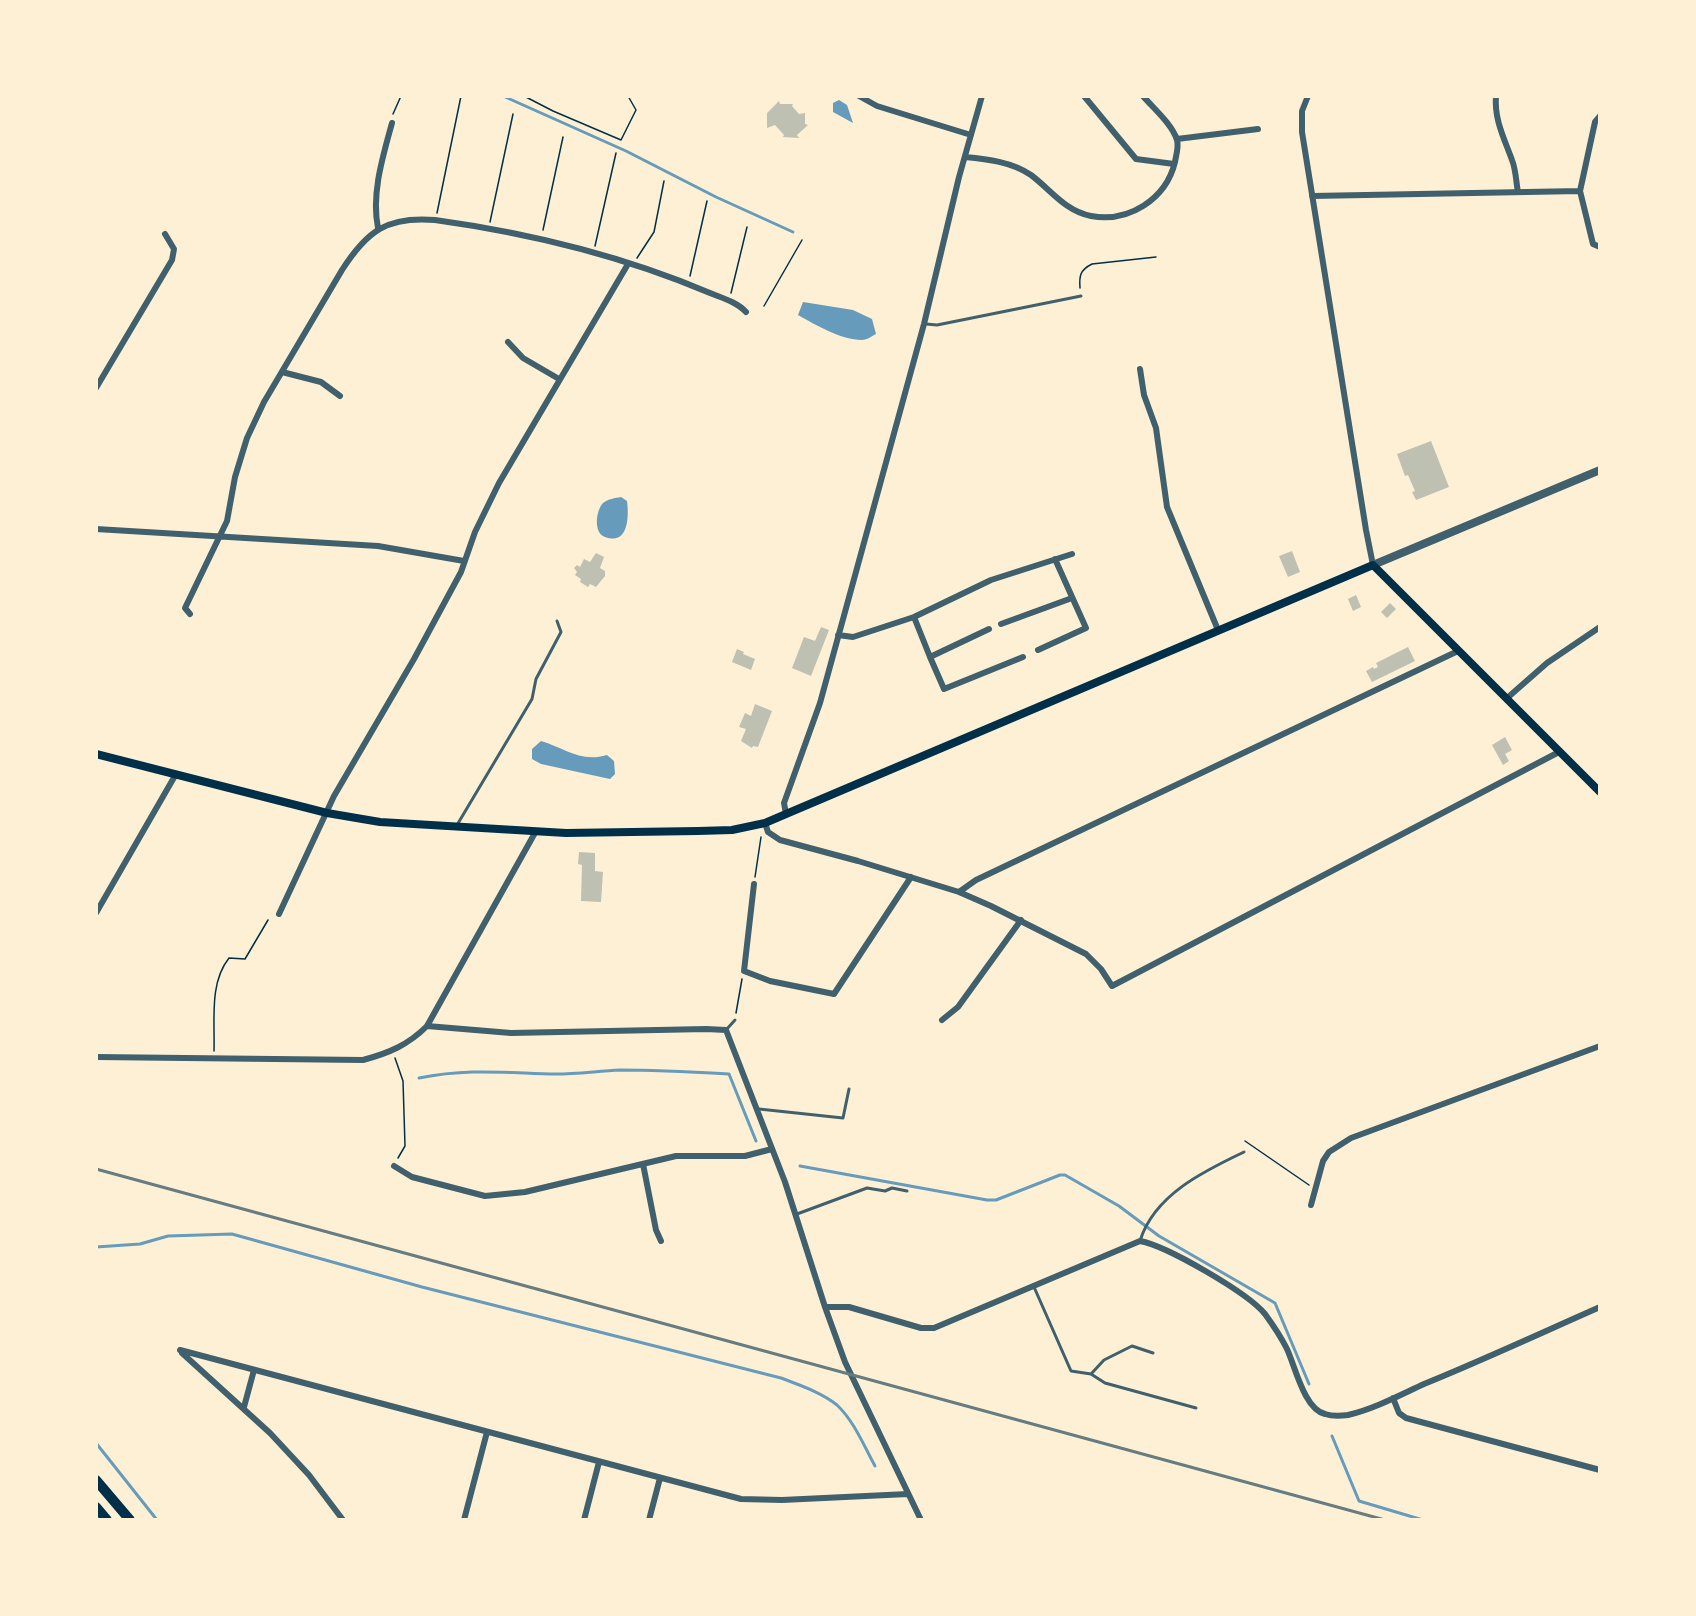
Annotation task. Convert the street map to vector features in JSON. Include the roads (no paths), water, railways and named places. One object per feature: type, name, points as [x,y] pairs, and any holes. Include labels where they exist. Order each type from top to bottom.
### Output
[{"type":"highway","points":[[96,1480],[129,1520]]},
{"type":"highway","points":[[96,1507],[107,1520]]},
{"type":"main road","points":[[96,754],[327,813],[380,822],[566,832],[732,830],[765,823],[1373,565],[1600,792]]},
{"type":"street","points":[[859,96],[877,106],[971,135]]},
{"type":"street","points":[[786,814],[784,802],[820,703],[924,324],[982,96]]},
{"type":"street","points":[[1084,96],[1136,159],[1174,164]]},
{"type":"street","points":[[965,157],[988,159],[1013,166],[1029,174],[1072,210],[1091,216],[1109,217],[1140,209],[1154,199],[1171,177],[1177,149],[1176,139],[1170,128],[1143,96]]},
{"type":"street","points":[[1308,96],[1302,111],[1302,132],[1367,541],[1373,565],[1600,470]]},
{"type":"street","points":[[1496,96],[1495,111],[1504,142],[1513,162],[1518,192]]},
{"type":"street","points":[[1600,116],[1594,122],[1580,191],[1593,244],[1600,247]]},
{"type":"street","points":[[378,228],[375,214],[381,166],[392,123]]},
{"type":"street","points":[[1176,139],[1258,129]]},
{"type":"street","points":[[1312,196],[1580,191]]},
{"type":"street","points":[[190,615],[185,608],[227,520],[235,477],[247,438],[282,372],[348,260],[378,228],[419,219],[435,220],[540,239],[594,252],[688,284],[739,305],[746,312]]},
{"type":"street","points":[[96,387],[171,260],[174,249],[165,234]]},
{"type":"street","points":[[279,914],[334,796],[440,613],[484,511],[499,483],[628,264]]},
{"type":"street","points":[[508,342],[524,359],[559,379]]},
{"type":"street","points":[[1140,369],[1144,395],[1155,428],[1167,507],[1218,630]]},
{"type":"street","points":[[282,372],[321,382],[340,396]]},
{"type":"street","points":[[96,529],[378,546],[464,561]]},
{"type":"street","points":[[838,635],[853,637],[914,617],[991,580],[1071,554]]},
{"type":"street","points":[[1038,650],[1086,628],[1055,559]]},
{"type":"street","points":[[1001,624],[1072,598]]},
{"type":"street","points":[[914,617],[944,689],[1023,657]]},
{"type":"street","points":[[1506,699],[1547,663],[1600,627]]},
{"type":"street","points":[[930,657],[989,629]]},
{"type":"street","points":[[959,892],[976,880],[1458,651]]},
{"type":"street","points":[[765,823],[768,832],[780,840],[959,892],[1021,920],[1086,954],[1101,969],[1112,986],[1559,752]]},
{"type":"street","points":[[96,913],[176,774]]},
{"type":"street","points":[[96,1057],[363,1060],[392,1052],[415,1038],[427,1026],[536,831]]},
{"type":"street","points":[[754,884],[744,971],[770,981],[834,994],[911,877]]},
{"type":"street","points":[[942,1020],[958,1007],[1021,920]]},
{"type":"street","points":[[427,1026],[511,1033],[726,1030],[772,1149],[845,1362],[921,1520]]},
{"type":"street","points":[[1311,1205],[1323,1161],[1329,1152],[1351,1138],[1600,1046]]},
{"type":"street","points":[[394,1166],[412,1177],[485,1196],[525,1192],[676,1156],[745,1155],[772,1149]]},
{"type":"street","points":[[643,1164],[656,1230],[661,1241]]},
{"type":"street","points":[[825,1307],[849,1307],[921,1328],[934,1328],[1140,1241],[1153,1244],[1217,1278],[1264,1312],[1281,1338],[1312,1405],[1323,1414],[1345,1415],[1393,1398],[1600,1307]]},
{"type":"street","points":[[343,1520],[309,1475],[244,1407],[180,1350],[741,1499],[782,1500],[908,1494]]},
{"type":"street","points":[[244,1407],[254,1370]]},
{"type":"street","points":[[1393,1398],[1399,1413],[1406,1418],[1600,1470]]},
{"type":"street","points":[[464,1520],[488,1432]]},
{"type":"street","points":[[584,1520],[599,1462]]},
{"type":"street","points":[[649,1520],[660,1478]]},
{"type":"lane","points":[[924,324],[937,325],[1081,296]]},
{"type":"lane","points":[[456,826],[532,699],[536,679],[561,632],[557,621]]},
{"type":"lane","points":[[726,1030],[735,1020]]},
{"type":"lane","points":[[757,1109],[843,1118],[849,1089]]},
{"type":"lane","points":[[1140,1241],[1148,1222],[1178,1189],[1213,1167],[1244,1152]]},
{"type":"lane","points":[[795,1215],[867,1188],[885,1191],[892,1188],[907,1191]]},
{"type":"lane","points":[[1033,1285],[1071,1371],[1091,1374],[1105,1383],[1196,1408]]},
{"type":"lane","points":[[1091,1374],[1104,1360],[1132,1346],[1153,1353]]},
{"type":"water","points":[[839,100],[847,105],[853,123],[833,112],[833,103]]},
{"type":"water","points":[[803,302],[853,310],[872,319],[876,334],[862,340],[846,338],[829,331],[798,315]]},
{"type":"water","points":[[621,497],[627,501],[626,528],[619,537],[613,539],[605,537],[601,535],[597,526],[601,506],[605,502]]},
{"type":"water","points":[[541,741],[581,756],[607,755],[614,761],[615,774],[610,779],[541,764],[532,759],[532,749]]},
{"type":"waterway","points":[[503,96],[626,151],[716,197],[793,232]]},
{"type":"waterway","points":[[419,1078],[471,1072],[572,1074],[620,1070],[729,1074],[756,1141]]},
{"type":"waterway","points":[[800,1166],[987,1200],[996,1200],[1065,1175],[1119,1206],[1159,1236],[1275,1303],[1309,1384]]},
{"type":"waterway","points":[[96,1247],[140,1244],[168,1236],[232,1234],[422,1287],[781,1378],[817,1393],[837,1405],[854,1426],[875,1466]]},
{"type":"waterway","points":[[1332,1436],[1359,1501],[1423,1520]]},
{"type":"waterway","points":[[96,1443],[157,1520]]},
{"type":"railway","points":[[96,1169],[1385,1520]]}]
